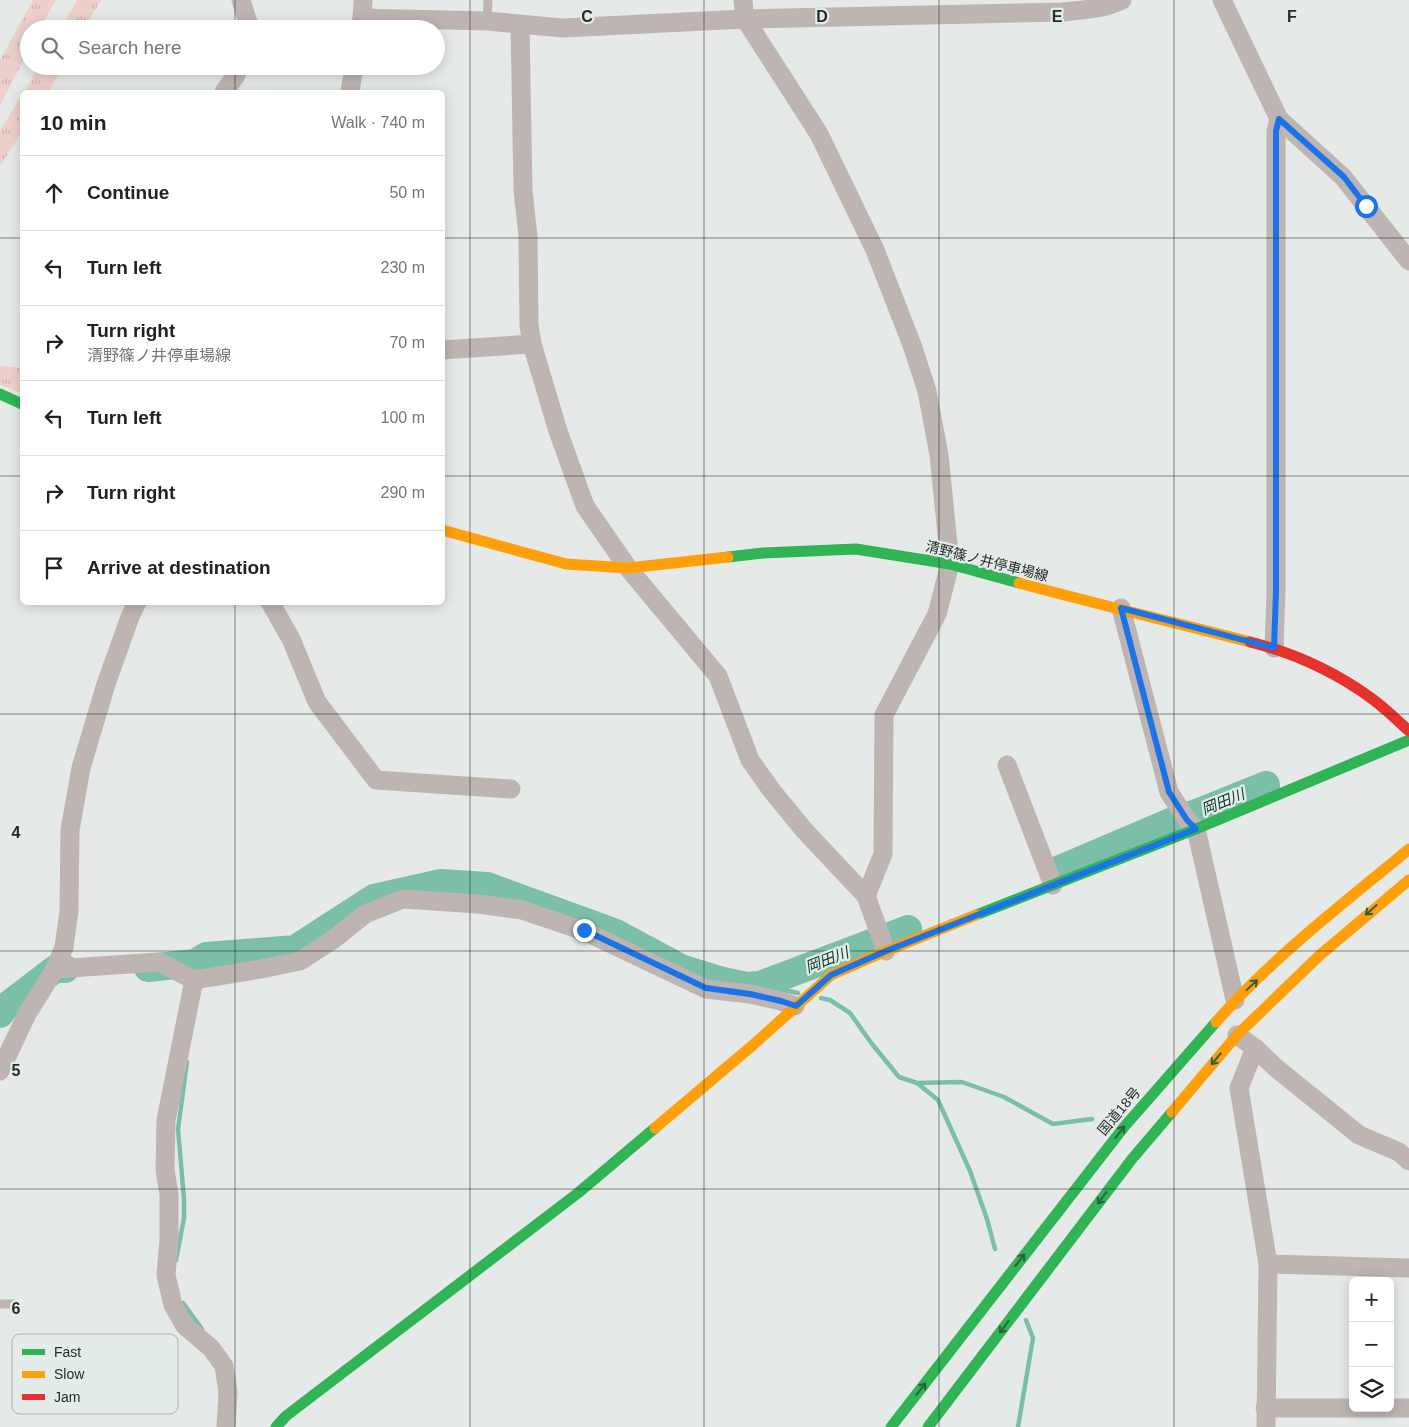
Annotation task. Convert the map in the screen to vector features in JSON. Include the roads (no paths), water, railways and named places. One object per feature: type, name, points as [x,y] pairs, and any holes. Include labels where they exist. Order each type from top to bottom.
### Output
[{"type":"main road","points":[[0,394],[20,403]]},
{"type":"main road","name":"清野篠ノ井停車場線","points":[[445,531],[566,564],[628,568],[763,553],[856,550],[950,564],[1097,604],[1121,608],[1274,648],[1328,671],[1372,699],[1409,731]]},
{"type":"main road","points":[[276,1427],[286,1416],[578,1193],[831,975],[883,943],[1053,885],[1189,820],[1409,740]]},
{"type":"main road","name":"国道18号","points":[[891,1427],[1124,1127],[1235,1000],[1300,940],[1409,849]]},
{"type":"main road","points":[[928,1427],[1132,1159],[1237,1035],[1320,955],[1409,880]]},
{"type":"street","points":[[241,0],[247,20]]},
{"type":"street","points":[[743,0],[745,19],[819,134],[875,250],[912,345],[927,391],[939,455],[950,564],[937,614],[884,715],[883,854],[866,896]]},
{"type":"street","points":[[362,16],[487,21],[563,28],[745,19],[1063,12],[1092,9],[1114,4],[1122,0]]},
{"type":"street","points":[[1222,0],[1279,119],[1344,177],[1409,261]]},
{"type":"street","points":[[520,25],[523,190],[528,238],[529,325],[532,344],[558,431],[585,506],[628,568],[718,676],[750,760],[772,791],[804,830],[866,896],[883,943]]},
{"type":"street","points":[[225,90],[236,75]]},
{"type":"street","points":[[350,90],[353,75]]},
{"type":"street","points":[[1274,648],[1276,591],[1276,131],[1279,119]]},
{"type":"street","points":[[445,350],[532,344]]},
{"type":"street","points":[[0,1071],[27,1014],[55,969],[64,947],[69,911],[70,830],[81,768],[106,684],[136,605]]},
{"type":"street","points":[[272,605],[291,639],[317,702],[376,780],[511,789]]},
{"type":"street","points":[[1121,608],[1169,792],[1189,820],[1235,1000]]},
{"type":"street","points":[[1007,765],[1053,885]]},
{"type":"street","points":[[55,969],[159,962],[194,980],[300,961],[334,939],[365,914],[403,899],[478,904],[522,910],[584,930],[706,988],[750,994],[781,1001],[801,1002]]},
{"type":"street","points":[[194,980],[166,1120],[165,1170],[169,1194],[169,1239],[166,1275],[173,1305],[185,1326],[210,1348],[224,1366],[228,1392],[226,1427]]},
{"type":"street","points":[[1237,1035],[1359,1135],[1399,1152],[1408,1159]]},
{"type":"street","points":[[1255,1048],[1239,1088],[1268,1264],[1269,1314],[1265,1408],[1266,1427]]},
{"type":"street","points":[[1268,1264],[1379,1274],[1409,1268]]},
{"type":"street","points":[[1265,1408],[1409,1408]]},
{"type":"lane","points":[[487,21],[488,0]]},
{"type":"lane","points":[[0,1304],[14,1304]]},
{"type":"waterway","name":"岡田川","points":[[1058,870],[1180,818],[1266,785]]},
{"type":"waterway","points":[[148,968],[195,963],[206,956],[295,949],[374,898],[441,883],[487,886],[616,933],[681,968],[747,986],[760,985],[908,929]]},
{"type":"waterway","points":[[0,1014],[4,1008],[55,969],[65,969]]},
{"type":"waterway","points":[[760,985],[798,993]]},
{"type":"waterway","points":[[821,998],[830,1000],[850,1013],[899,1077],[917,1083],[938,1100],[970,1171],[987,1219],[995,1249]]},
{"type":"waterway","points":[[176,1260],[184,1218],[178,1129],[187,1062]]},
{"type":"waterway","points":[[917,1083],[962,1082],[1004,1097],[1053,1124],[1092,1119]]},
{"type":"waterway","points":[[183,1303],[202,1329]]},
{"type":"waterway","points":[[1018,1427],[1033,1338],[1026,1320]]}]
